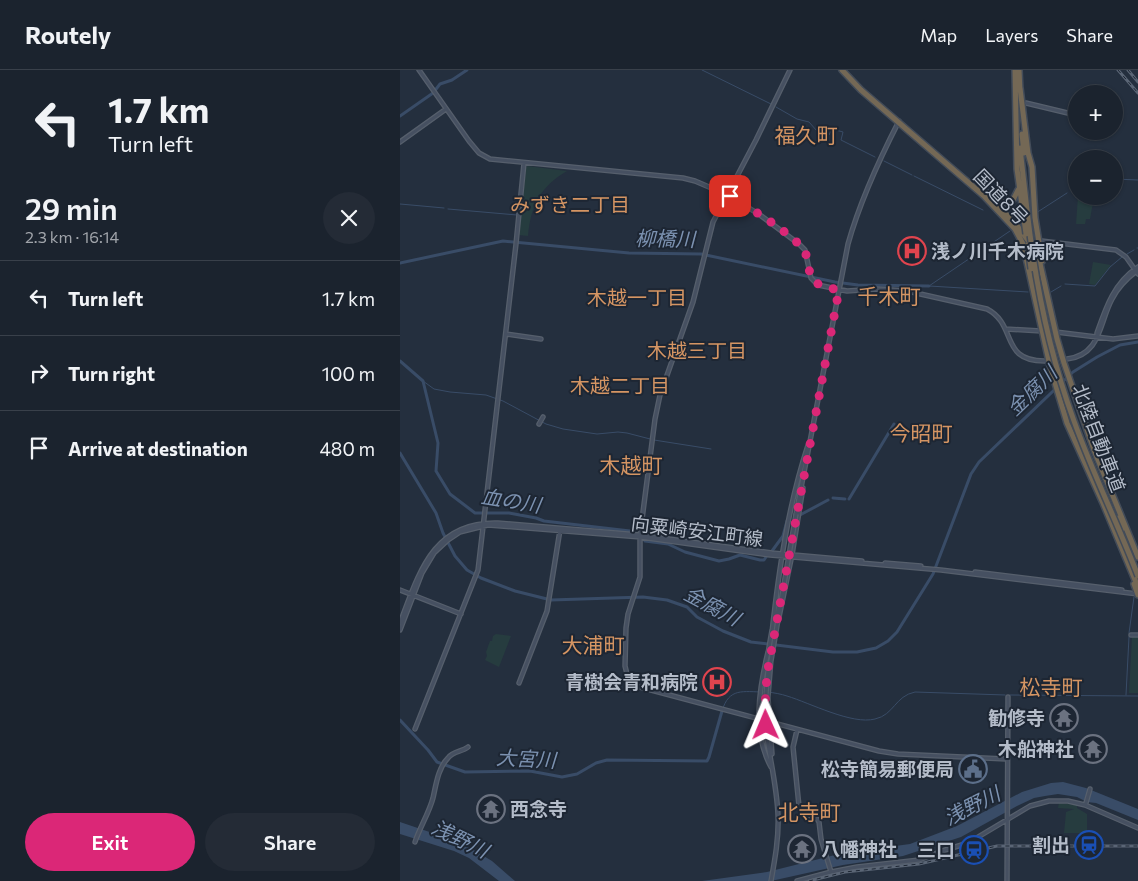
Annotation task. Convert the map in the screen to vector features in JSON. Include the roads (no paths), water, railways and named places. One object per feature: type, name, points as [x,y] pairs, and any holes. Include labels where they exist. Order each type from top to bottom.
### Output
[{"type":"highway","name":"国道8号","points":[[844,70],[861,90],[1001,207],[1030,243],[1039,260],[1067,372],[1094,450],[1137,550]]},
{"type":"highway","name":"北陸自動車道","points":[[1017,70],[1020,88],[1028,209],[1041,289],[1059,368],[1082,433],[1138,568]]},
{"type":"highway","name":"北陸自動車道","points":[[1017,70],[1019,135],[1028,209],[1041,304],[1056,368],[1081,440],[1138,576]]},
{"type":"highway","points":[[980,189],[1000,202],[1008,203],[1017,195],[1017,70]]},
{"type":"highway","name":"国道8号","points":[[899,122],[984,196],[1015,229],[1025,251],[1037,314],[1060,403],[1072,436],[1126,556],[1138,592]]},
{"type":"highway","points":[[1018,182],[1040,242],[1046,286]]},
{"type":"highway","points":[[1028,209],[1031,269],[1037,314]]},
{"type":"highway","points":[[1072,385],[1090,445],[1122,529]]},
{"type":"highway","points":[[1060,403],[1116,521]]},
{"type":"highway","points":[[1086,467],[1138,592]]},
{"type":"highway","points":[[1137,550],[1138,557]]},
{"type":"street","points":[[419,70],[479,153],[490,159],[524,164],[683,178],[695,181],[726,194],[760,215],[799,244],[805,250],[811,278],[818,284],[854,291],[877,288],[907,291],[987,309],[995,314],[1006,329],[1010,343],[1020,354],[1033,360],[1046,360]]},
{"type":"street","points":[[790,70],[713,222],[693,302],[660,395],[652,439],[640,536],[640,577],[628,614],[626,628],[625,666],[629,682],[632,685],[879,751],[898,754],[1006,759]]},
{"type":"street","points":[[1026,103],[1068,113]]},
{"type":"street","points":[[400,142],[446,109]]},
{"type":"street","points":[[771,881],[778,817],[769,722],[768,694],[771,660],[792,556],[811,435],[848,244],[858,212],[899,122]]},
{"type":"street","points":[[416,729],[478,570],[524,164]]},
{"type":"street","points":[[1040,242],[1116,250],[1126,257],[1137,270],[1119,283],[1111,296],[1097,332],[1097,337],[1088,351],[1080,356],[1067,359]]},
{"type":"street","points":[[1006,329],[1041,331]]},
{"type":"street","points":[[1056,332],[1121,339],[1138,336]]},
{"type":"street","points":[[506,334],[541,339]]},
{"type":"street","points":[[1051,360],[1062,360]]},
{"type":"street","points":[[539,424],[543,417]]},
{"type":"street","points":[[772,632],[782,555],[797,486],[811,435]]},
{"type":"street","points":[[778,622],[808,456]]},
{"type":"street","name":"向粟崎安江町線","points":[[400,624],[429,558],[444,540],[460,531],[498,522],[640,536],[782,555],[942,569],[1138,592]]},
{"type":"street","points":[[519,683],[548,608],[560,529]]},
{"type":"street","points":[[400,590],[461,614]]},
{"type":"street","name":"向粟崎安江町線","points":[[400,630],[412,595]]},
{"type":"street","points":[[773,772],[765,754],[759,719],[760,694],[762,674],[781,598]]},
{"type":"street","points":[[1131,635],[1138,635]]},
{"type":"street","points":[[768,651],[765,706],[767,738],[773,772]]},
{"type":"street","points":[[767,674],[771,660]]},
{"type":"street","points":[[1007,881],[1008,818],[1006,759],[1008,697]]},
{"type":"street","points":[[796,730],[793,747],[798,806],[802,812],[819,822],[831,872]]},
{"type":"street","points":[[415,842],[432,799],[434,785],[443,766],[449,756],[468,747]]},
{"type":"street","points":[[1086,803],[1090,789]]},
{"type":"street","points":[[798,881],[831,872],[919,860],[942,850],[968,843],[1008,818],[1041,802],[1068,801],[1096,809],[1138,828]]},
{"type":"water","points":[[1063,782],[1086,788],[1138,809],[1138,820],[1096,803],[1058,794],[1034,798],[961,837],[903,856],[843,865],[771,881],[702,881],[767,872],[843,853],[910,844],[957,826],[1022,792],[1051,783]]},
{"type":"water","points":[[400,822],[462,843],[492,861],[515,881],[499,881],[469,858],[454,851],[400,834]]},
{"type":"waterway","points":[[400,116],[433,93],[440,84],[452,80],[467,70]]},
{"type":"waterway","points":[[702,70],[771,104]]},
{"type":"waterway","points":[[776,107],[797,119],[809,122],[817,131],[829,135],[832,129],[843,132],[841,140],[875,157]]},
{"type":"waterway","points":[[884,161],[912,175]]},
{"type":"waterway","points":[[914,176],[983,210]]},
{"type":"waterway","points":[[1123,179],[1138,180]]},
{"type":"waterway","points":[[1036,213],[1067,193]]},
{"type":"waterway","points":[[400,204],[444,208]]},
{"type":"waterway","points":[[448,209],[517,215]]},
{"type":"waterway","points":[[929,286],[1010,231]]},
{"type":"waterway","name":"柳橋川","points":[[400,263],[503,241],[629,253],[701,254],[835,282],[858,285],[929,286]]},
{"type":"waterway","points":[[1127,254],[1134,250]]},
{"type":"waterway","points":[[1065,284],[1095,286],[1110,267],[1122,257]]},
{"type":"waterway","points":[[929,286],[1028,292]]},
{"type":"waterway","points":[[1051,292],[1061,286]]},
{"type":"waterway","name":"金腐川","points":[[400,453],[436,513],[443,533],[455,556],[467,570],[481,578],[515,591],[551,600],[643,597],[667,600],[687,607],[697,617],[723,631],[751,642],[833,652],[857,652],[876,648],[888,641],[897,632],[933,574],[971,474],[979,462],[1073,372],[1120,345],[1138,342]]},
{"type":"waterway","name":"血の川","points":[[400,361],[423,381],[438,443],[436,471],[450,494],[475,513],[509,513],[544,521],[630,531]]},
{"type":"waterway","points":[[423,381],[434,389],[486,395],[503,401],[546,424],[563,429],[597,434],[627,433],[654,440],[711,449]]},
{"type":"waterway","name":"血の川","points":[[849,499],[894,424]]},
{"type":"waterway","name":"血の川","points":[[833,498],[845,499]]},
{"type":"waterway","name":"血の川","points":[[800,515],[828,500]]},
{"type":"waterway","name":"血の川","points":[[772,551],[783,536],[787,521]]},
{"type":"waterway","name":"血の川","points":[[645,541],[668,544],[685,552],[719,561],[740,555],[760,560],[764,560],[766,557]]},
{"type":"waterway","points":[[1129,633],[1134,597]]},
{"type":"waterway","points":[[1126,695],[1129,637]]},
{"type":"waterway","points":[[722,711],[725,703],[733,694],[764,692]]},
{"type":"waterway","points":[[768,692],[787,696],[843,716],[866,720],[881,717],[903,697],[915,692],[1005,695]]},
{"type":"waterway","points":[[1010,695],[1138,696]]},
{"type":"waterway","name":"大宮川","points":[[400,720],[437,762],[465,772],[530,771],[562,777],[577,774],[596,763],[607,760],[707,761],[722,711]]},
{"type":"railway","points":[[1118,70],[1138,93]]},
{"type":"railway","points":[[1128,70],[1138,82]]},
{"type":"railway","points":[[809,881],[845,872],[919,864],[997,846],[1138,846]]},
{"type":"place","name":"浅ノ川千木病院","points":[[912,251]]},
{"type":"place","name":"青樹会青和病院","points":[[717,682]]},
{"type":"place","name":"勧修寺","points":[[1064,718]]},
{"type":"place","name":"木船神社","points":[[1093,749]]},
{"type":"place","name":"松寺簡易郵便局","points":[[973,769]]},
{"type":"place","name":"西念寺","points":[[491,809]]},
{"type":"place","name":"割出","points":[[1089,845]]},
{"type":"place","name":"八幡神社","points":[[802,849]]},
{"type":"place","name":"三口","points":[[974,850]]},
{"type":"district","name":"福久町","points":[[806,136]]},
{"type":"district","name":"みずき二丁目","points":[[570,205]]},
{"type":"district","name":"千木町","points":[[889,297]]},
{"type":"district","name":"木越一丁目","points":[[637,298]]},
{"type":"district","name":"木越三丁目","points":[[697,351]]},
{"type":"district","name":"木越二丁目","points":[[620,386]]},
{"type":"district","name":"今昭町","points":[[921,434]]},
{"type":"district","name":"木越町","points":[[631,466]]},
{"type":"district","name":"大浦町","points":[[593,646]]},
{"type":"district","name":"松寺町","points":[[1051,688]]},
{"type":"district","name":"北寺町","points":[[809,813]]},
{"type":"water label","name":"浅野川","points":[[972,806]]},
{"type":"water label","name":"浅野川","points":[[460,839]]}]
